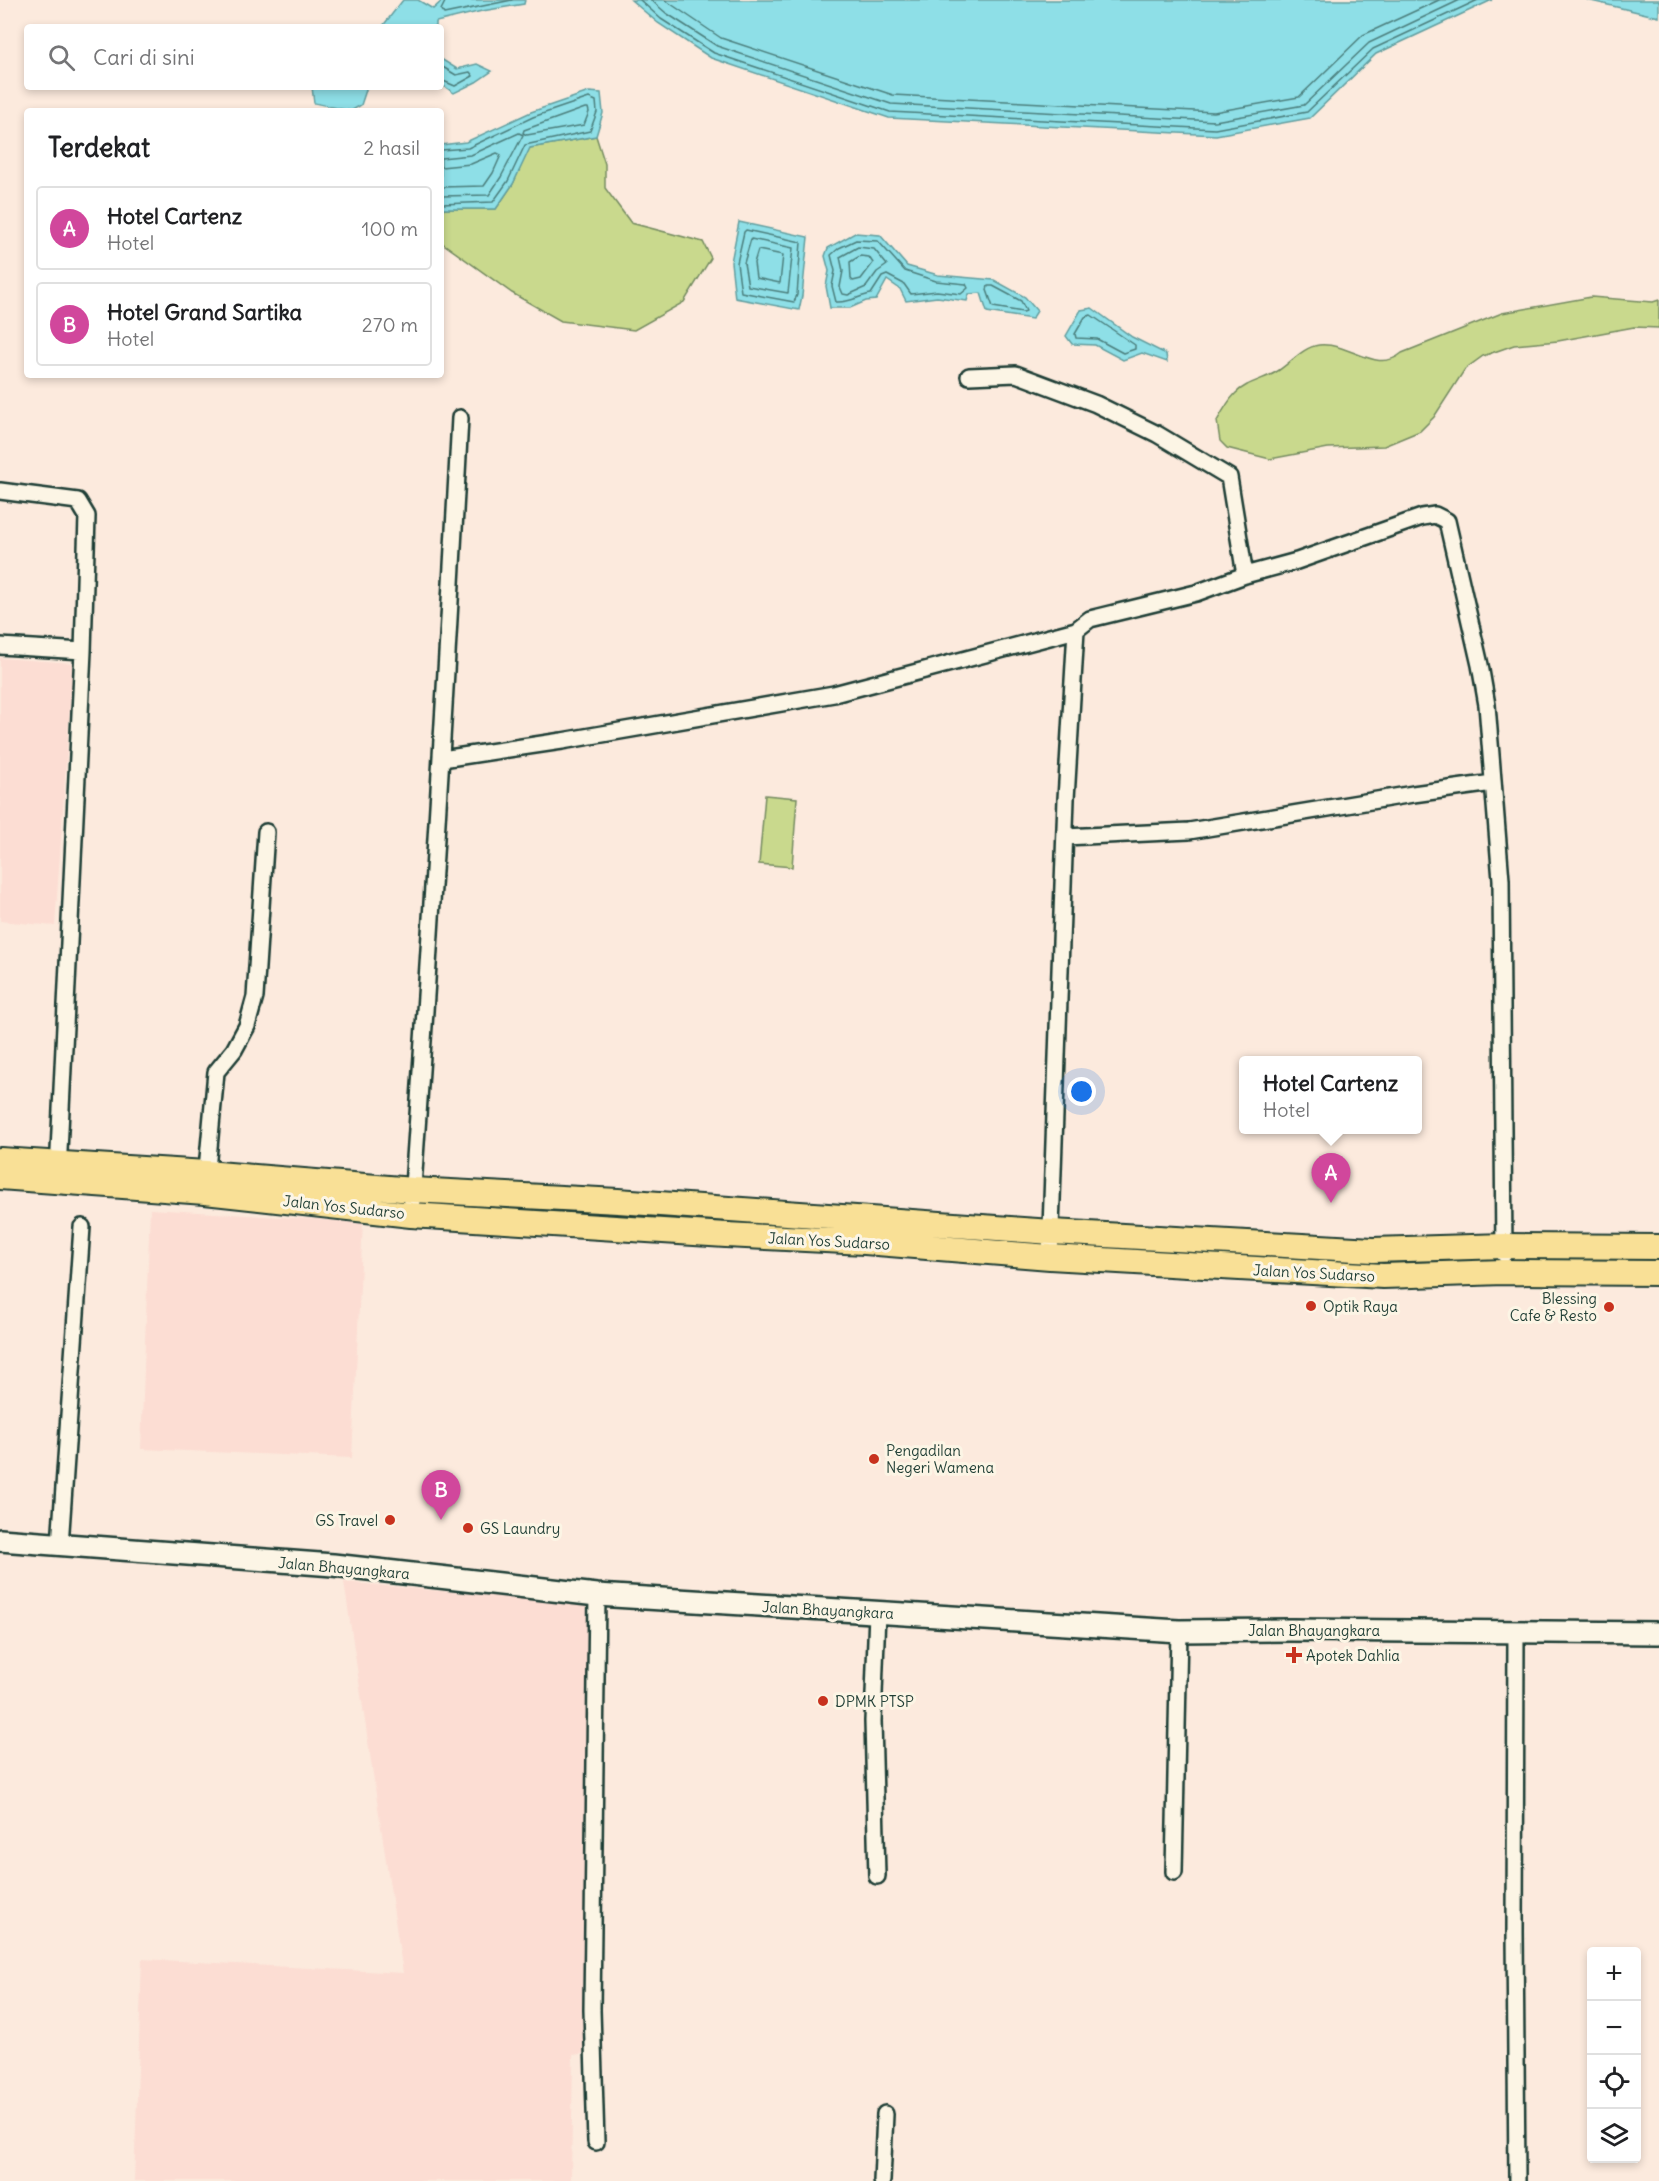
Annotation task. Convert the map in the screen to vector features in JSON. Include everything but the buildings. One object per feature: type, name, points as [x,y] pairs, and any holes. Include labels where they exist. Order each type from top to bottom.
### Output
[{"type":"highway","name":"Jalan Yos Sudarso","points":[[0,1160],[58,1173]]},
{"type":"highway","name":"Jalan Yos Sudarso","points":[[0,1177],[58,1173],[205,1182],[413,1190],[809,1215],[865,1230],[924,1235],[1050,1257],[1383,1276],[1503,1272],[1659,1273]]},
{"type":"highway","name":"Jalan Yos Sudarso","points":[[205,1182],[411,1215],[807,1240],[865,1230]]},
{"type":"highway","points":[[726,1209],[726,1235]]},
{"type":"highway","points":[[807,1240],[809,1215]]},
{"type":"highway","name":"Jalan Yos Sudarso","points":[[924,1235],[1052,1232],[1373,1250],[1505,1246],[1659,1247]]},
{"type":"main road","name":"Jalan Bhayangkara","points":[[0,1540],[333,1565],[597,1595],[1179,1631],[1516,1631],[1659,1634]]},
{"type":"street","points":[[969,376],[1016,375],[1086,401],[1157,434],[1229,477],[1245,575]]},
{"type":"street","points":[[411,1215],[442,759],[460,418]]},
{"type":"street","points":[[0,491],[78,501],[87,516],[83,651],[58,1173]]},
{"type":"street","points":[[442,759],[562,741],[834,694],[1076,630],[1089,619],[1196,593],[1245,575],[1297,561],[1422,517],[1435,515],[1447,521],[1487,705],[1501,880],[1505,1246],[1503,1272]]},
{"type":"street","points":[[1050,1257],[1065,837],[1076,630]]},
{"type":"street","points":[[0,646],[83,651]]},
{"type":"street","points":[[1065,837],[1189,831],[1493,783]]},
{"type":"street","points":[[205,1182],[216,1072],[234,1050],[247,1026],[255,997],[266,832]]},
{"type":"street","points":[[60,1545],[82,1227]]},
{"type":"street","points":[[596,2142],[592,2010],[597,1595]]},
{"type":"street","points":[[877,1612],[873,1721],[877,1876]]},
{"type":"street","points":[[1174,1872],[1179,1631]]},
{"type":"street","points":[[1516,1631],[1517,2181]]},
{"type":"street","points":[[882,2181],[885,2114]]},
{"type":"shaded area","points":[[0,658],[73,663],[55,926],[0,921]]},
{"type":"shaded area","points":[[150,1209],[363,1222],[352,1458],[141,1449]]},
{"type":"shaded area","points":[[344,1582],[591,1605],[587,2053],[573,2055],[571,2181],[134,2181],[142,1959],[403,1973]]},
{"type":"green space","points":[[596,136],[605,164],[605,188],[631,223],[703,242],[711,258],[684,302],[634,330],[561,321],[512,293],[444,244],[444,209],[496,209],[513,184],[529,148]]},
{"type":"green space","points":[[1591,297],[1653,302],[1659,300],[1659,328],[1634,327],[1558,341],[1514,345],[1483,356],[1465,369],[1434,417],[1420,431],[1384,446],[1328,448],[1270,459],[1227,448],[1220,441],[1217,421],[1235,394],[1244,387],[1281,369],[1313,346],[1331,345],[1383,361],[1502,313]]},
{"type":"green space","points":[[765,795],[797,798],[792,867],[759,864]]},
{"type":"water","points":[[403,0],[418,0],[433,9],[443,0],[525,0],[524,4],[482,11],[436,22],[436,24],[384,24]]},
{"type":"water","points":[[631,0],[1492,0],[1376,54],[1310,118],[1216,135],[889,118],[711,58],[658,23]]},
{"type":"water","points":[[1587,0],[1659,0],[1659,17]]},
{"type":"water","points":[[444,61],[457,69],[477,64],[492,71],[476,82],[454,93],[444,86]]},
{"type":"water","points":[[312,90],[366,90],[361,105],[356,108],[337,108],[314,103]]},
{"type":"water","points":[[589,92],[601,93],[603,113],[596,136],[530,148],[513,184],[496,209],[444,209],[444,145],[466,142],[531,112]]},
{"type":"water","points":[[739,222],[808,237],[799,310],[735,298],[731,262]]},
{"type":"water","points":[[855,233],[880,235],[907,266],[938,275],[994,280],[1025,297],[1037,311],[1032,319],[987,312],[981,293],[969,294],[967,301],[937,297],[906,301],[900,289],[887,280],[876,300],[866,301],[850,308],[830,308],[826,286],[829,271],[825,256],[828,248]]},
{"type":"water","points":[[1092,308],[1132,337],[1166,354],[1167,362],[1142,353],[1123,360],[1095,345],[1072,344],[1066,336],[1081,310]]},
{"type":"place","name":"Hotel Cartenz","points":[[1331,1203]]},
{"type":"place","name":"Optik Raya","points":[[1311,1306]]},
{"type":"place","name":"Blessing Cafe & Resto","points":[[1609,1307]]},
{"type":"place","name":"Pengadilan Negeri Wamena","points":[[874,1459]]},
{"type":"place","name":"GS Travel","points":[[390,1520]]},
{"type":"place","name":"Hotel Grand Sartika","points":[[441,1520]]},
{"type":"place","name":"GS Laundry","points":[[468,1528]]},
{"type":"place","name":"Apotek Dahlia","points":[[1294,1655]]},
{"type":"place","name":"DPMK PTSP","points":[[823,1701]]}]
